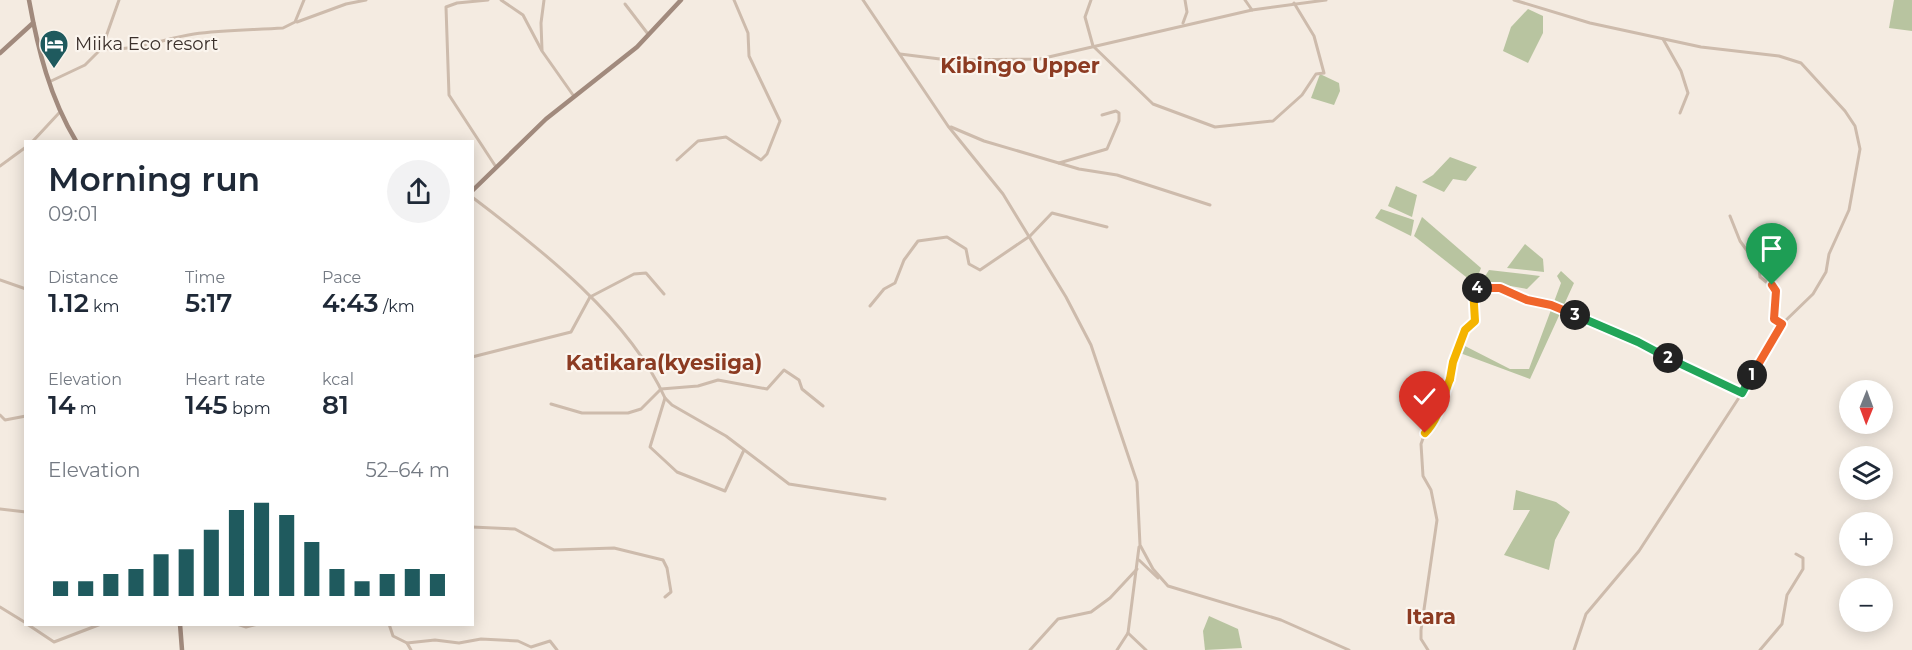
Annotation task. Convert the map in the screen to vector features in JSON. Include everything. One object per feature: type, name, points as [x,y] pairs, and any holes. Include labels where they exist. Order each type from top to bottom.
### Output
[{"type":"main road","points":[[28,0],[59,113],[75,140]]},
{"type":"main road","points":[[474,189],[573,95],[637,47],[681,0]]},
{"type":"main road","points":[[0,54],[33,23]]},
{"type":"main road","points":[[180,626],[182,650]]},
{"type":"street","points":[[49,82],[85,64],[102,48],[120,0]]},
{"type":"street","points":[[295,22],[304,0]]},
{"type":"street","points":[[102,48],[111,50],[194,34],[283,28],[346,4],[366,0]]},
{"type":"street","points":[[488,0],[451,3],[446,7],[447,88],[452,101],[496,167]]},
{"type":"street","points":[[501,0],[523,15],[542,51],[573,95]]},
{"type":"street","points":[[542,51],[541,23],[544,0]]},
{"type":"street","points":[[676,160],[698,141],[726,137],[761,159],[778,130],[778,117],[748,56],[748,33],[735,0]]},
{"type":"street","points":[[863,0],[948,126],[1003,194],[1066,297],[1091,345],[1137,482],[1140,545],[1128,633],[1117,650]]},
{"type":"street","points":[[1091,0],[1085,18],[1093,46],[1156,105],[1215,127],[1269,123],[1281,116],[1302,95],[1316,74],[1324,73],[1316,39],[1294,3]]},
{"type":"street","points":[[1178,26],[1185,22],[1185,0]]},
{"type":"street","points":[[1245,0],[1252,10]]},
{"type":"street","points":[[898,53],[948,60],[1040,59],[1252,10],[1326,0]]},
{"type":"street","points":[[1514,0],[1590,24],[1701,47],[1779,56],[1801,63],[1809,69],[1855,126],[1860,149],[1856,181],[1848,210],[1828,254],[1826,272],[1813,294],[1782,324],[1742,393],[1639,551],[1586,614],[1574,650]]},
{"type":"street","points":[[625,4],[648,34]]},
{"type":"street","points":[[1662,38],[1681,71],[1688,90],[1680,113]]},
{"type":"street","points":[[1058,163],[1107,149],[1119,121],[1119,113],[1116,111],[1102,115]]},
{"type":"street","points":[[34,140],[59,113]]},
{"type":"street","points":[[948,126],[984,141],[1079,169],[1110,173],[1210,205]]},
{"type":"street","points":[[0,166],[24,148]]},
{"type":"street","points":[[474,198],[513,228],[590,297],[635,344],[665,399],[744,450],[789,484],[885,499]]},
{"type":"street","points":[[870,306],[884,289],[895,283],[904,260],[918,241],[947,237],[966,249],[969,264],[980,270],[1030,236],[1052,213],[1107,227]]},
{"type":"street","points":[[1730,216],[1740,241],[1759,267],[1760,277],[1775,289],[1774,319],[1782,324]]},
{"type":"street","points":[[474,356],[571,332],[590,297],[634,273],[646,273],[664,294]]},
{"type":"street","points":[[0,280],[24,288]]},
{"type":"street","points":[[1428,650],[1421,639],[1421,630],[1437,520],[1431,490],[1423,476],[1420,448],[1423,436],[1439,416],[1453,362],[1465,330],[1474,323],[1473,288],[1500,288],[1530,301],[1551,305],[1638,342],[1742,393]]},
{"type":"street","points":[[551,404],[582,413],[628,413],[641,409],[661,389],[698,386],[718,380],[767,389],[786,370],[823,406]]},
{"type":"street","points":[[665,399],[650,447],[677,472],[725,491],[744,450]]},
{"type":"street","points":[[0,415],[5,420],[24,416]]},
{"type":"street","points":[[0,509],[24,512]]},
{"type":"street","points":[[474,527],[515,529],[554,550],[614,548],[663,561],[668,568],[671,592],[665,597]]},
{"type":"street","points":[[1140,545],[1160,579]]},
{"type":"street","points":[[1760,650],[1780,627],[1789,590],[1803,569],[1803,558],[1796,554]]},
{"type":"street","points":[[1138,559],[1168,586],[1281,620],[1349,650]]},
{"type":"street","points":[[1030,650],[1058,619],[1091,612],[1110,598],[1137,569]]},
{"type":"street","points":[[0,607],[24,623]]},
{"type":"street","points":[[29,626],[54,642],[96,626]]},
{"type":"street","points":[[389,626],[393,636],[407,644],[411,650]]},
{"type":"street","points":[[1128,633],[1146,650]]},
{"type":"street","points":[[407,644],[435,640],[459,643],[481,639],[518,641],[531,647],[550,641],[557,650]]},
{"type":"green space","points":[[1894,0],[1912,0],[1912,31],[1889,28]]},
{"type":"green space","points":[[1528,9],[1543,16],[1543,33],[1528,63],[1503,51],[1511,27]]},
{"type":"green space","points":[[1320,74],[1339,83],[1340,91],[1334,105],[1311,98]]},
{"type":"green space","points":[[1450,157],[1477,167],[1466,181],[1453,179],[1444,192],[1422,182],[1433,175]]},
{"type":"green space","points":[[1396,186],[1417,195],[1412,217],[1388,206]]},
{"type":"green space","points":[[1381,209],[1414,220],[1411,236],[1375,218]]},
{"type":"green space","points":[[1422,217],[1481,268],[1475,284],[1414,236]]},
{"type":"green space","points":[[1525,244],[1543,259],[1544,272],[1507,268]]},
{"type":"green space","points":[[1489,270],[1540,276],[1527,289],[1482,281]]},
{"type":"green space","points":[[1561,271],[1574,283],[1530,379],[1460,353],[1463,345],[1510,369],[1529,369],[1561,283],[1557,276]]},
{"type":"green space","points":[[1516,490],[1556,502],[1570,512],[1555,540],[1549,570],[1504,555],[1530,510],[1513,510]]},
{"type":"green space","points":[[1209,616],[1238,629],[1242,648],[1205,650],[1203,631]]},
{"type":"place","name":"Miika Eco resort","points":[[54,70]]},
{"type":"district","name":"Kibingo Upper","points":[[1020,66]]},
{"type":"district","name":"Katikara(kyesiiga)","points":[[664,363]]},
{"type":"district","name":"Itara","points":[[1431,617]]},
{"type":"route","points":[[1425,433],[1439,416],[1442,399],[1451,378],[1453,362],[1465,330],[1475,321],[1473,288],[1500,288],[1530,301],[1551,305],[1638,342],[1742,393],[1782,324],[1774,319],[1776,291],[1772,285]]}]
